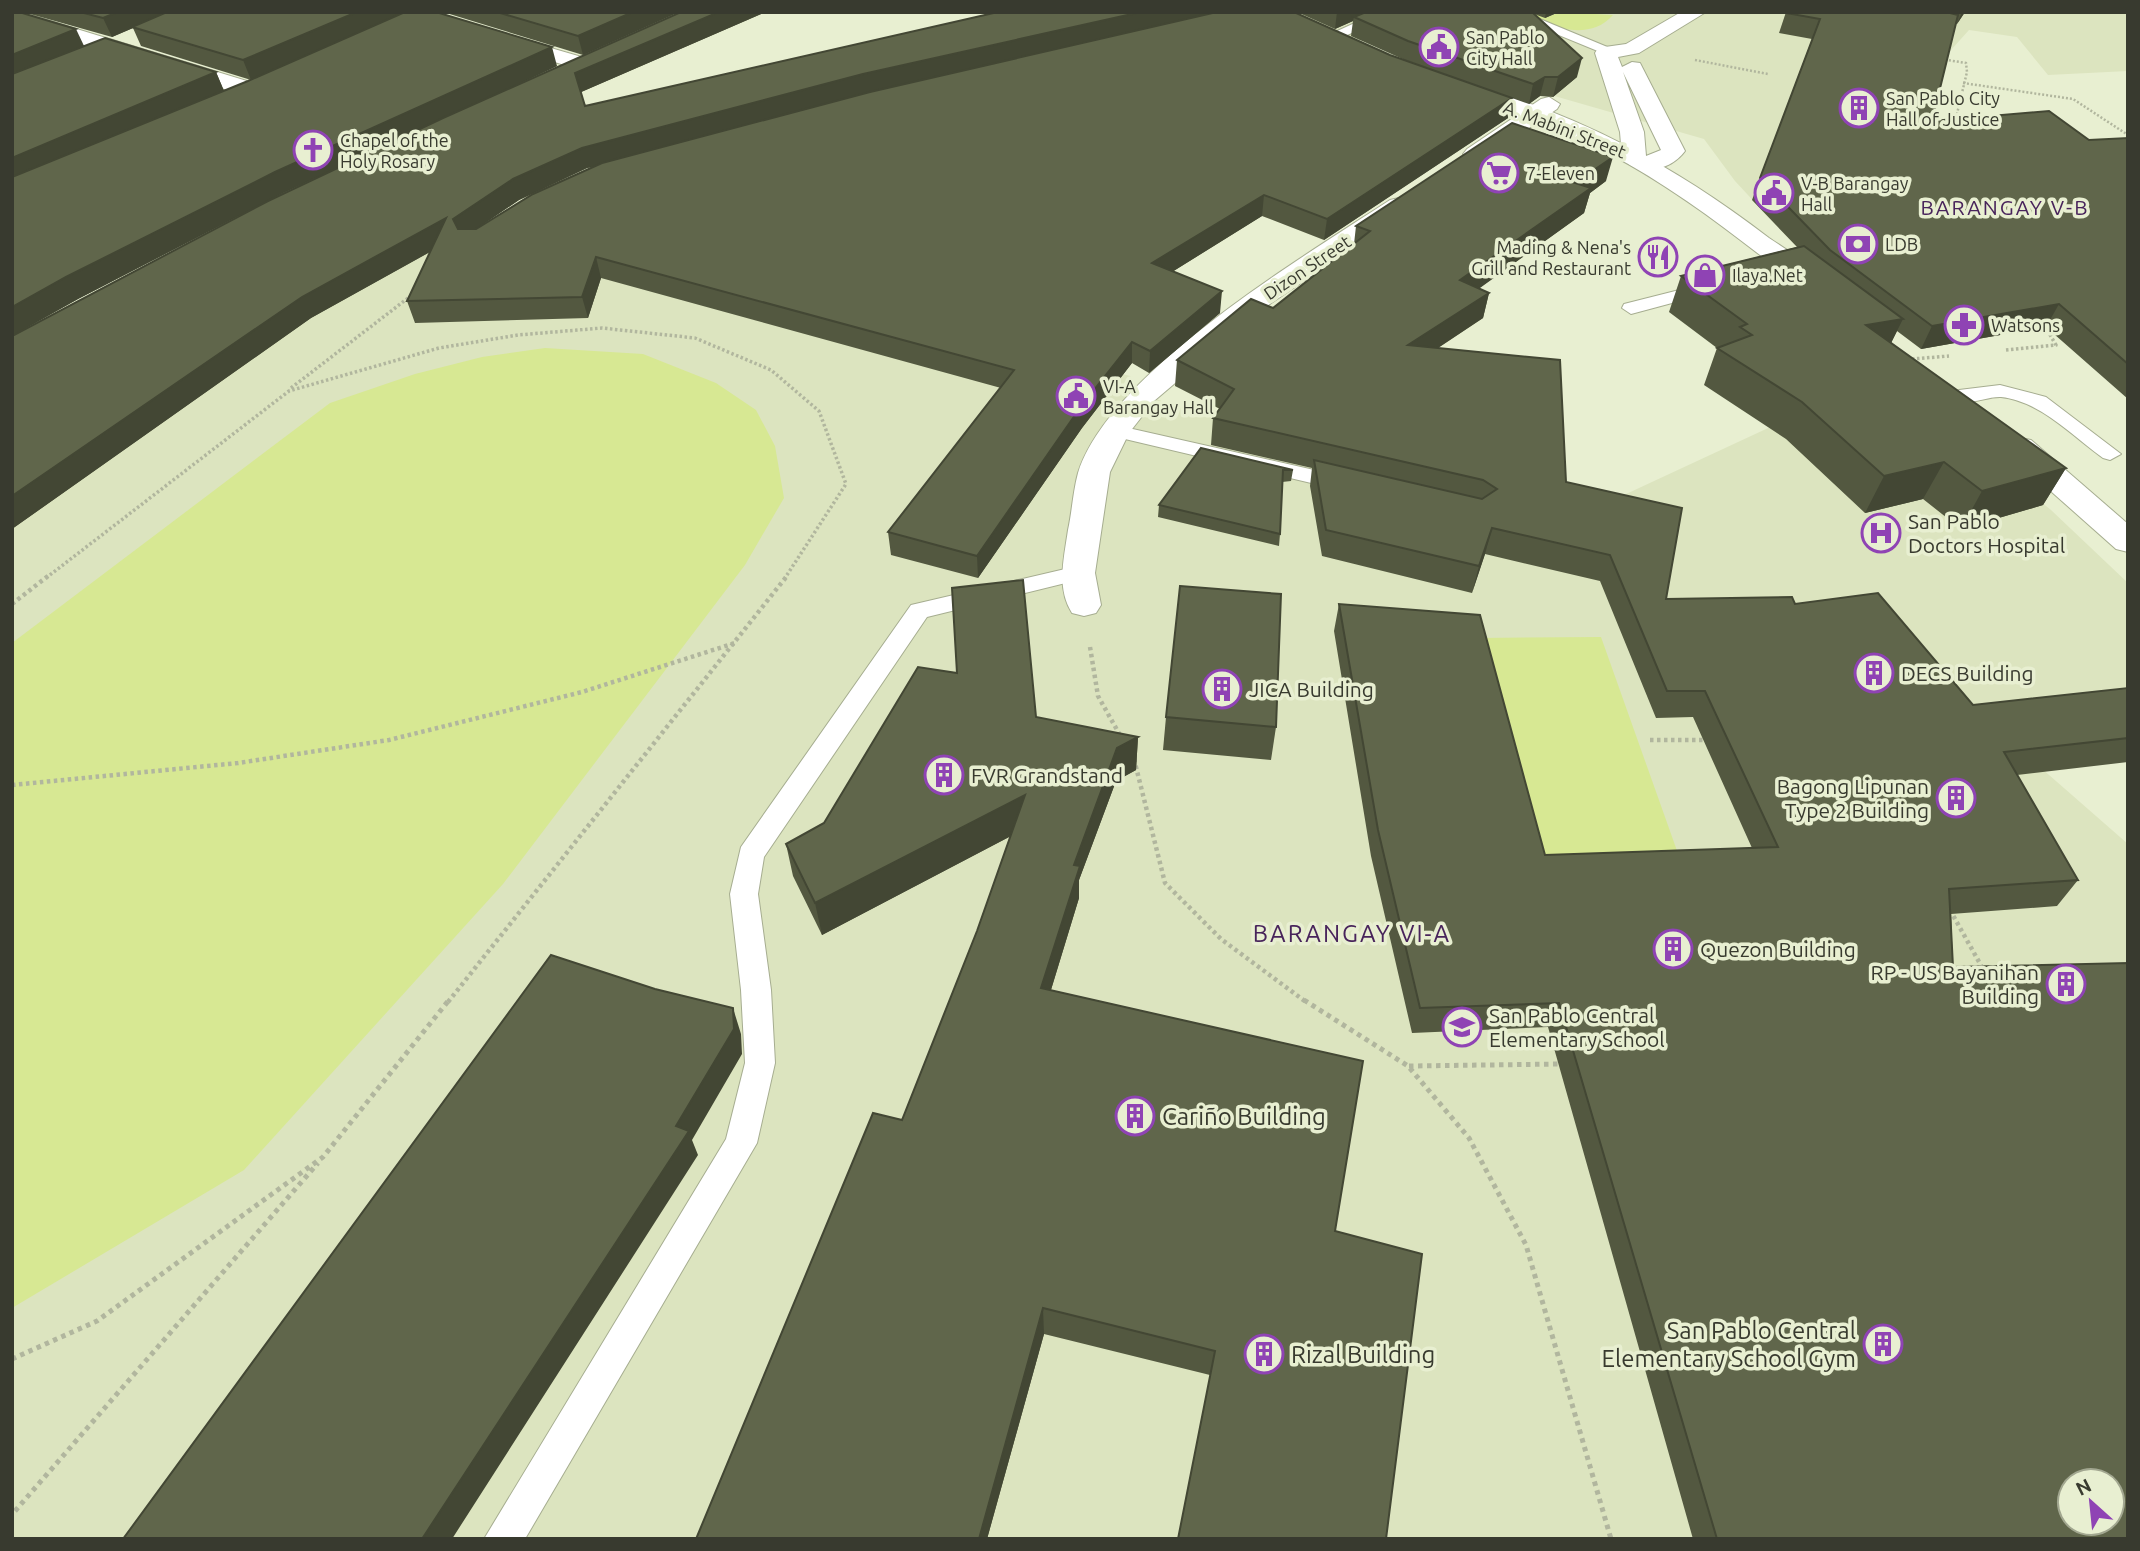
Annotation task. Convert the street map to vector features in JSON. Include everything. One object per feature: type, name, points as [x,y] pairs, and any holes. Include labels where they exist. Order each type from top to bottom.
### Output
[{"type":"street","points":[[1632,132],[1605,59],[1696,12]]},
{"type":"street","points":[[12,16],[118,46],[255,91]]},
{"type":"street","points":[[1308,27],[1353,46]]},
{"type":"street","points":[[484,35],[584,65]]},
{"type":"street","points":[[83,61],[141,37]]},
{"type":"street","points":[[1621,50],[1673,152],[1667,158],[1640,160]]},
{"type":"street","points":[[547,82],[608,54]]},
{"type":"street","name":"A. Mabini Street","points":[[1444,77],[1541,110],[1632,132],[1673,152],[1709,188],[1718,210]]},
{"type":"street","points":[[217,107],[279,80]]},
{"type":"street","points":[[1457,166],[1541,110]]},
{"type":"street","name":"A. Mabini Street","points":[[1541,110],[1640,160],[1718,210],[1779,270],[1835,301]]},
{"type":"street","name":"A. Mabini Street","points":[[1632,132],[1640,160]]},
{"type":"street","name":"Dizon Street","points":[[1084,605],[1078,573],[1094,472],[1115,431],[1143,395],[1251,304],[1425,188]]},
{"type":"street","points":[[1912,359],[1959,396],[2128,542]]},
{"type":"street","points":[[2087,506],[2128,517]]},
{"type":"lane","points":[[1331,37],[1392,12]]},
{"type":"lane","points":[[1510,12],[1621,50]]},
{"type":"lane","points":[[1631,308],[1731,282]]},
{"type":"lane","points":[[1959,396],[2000,391],[2039,401],[2110,454]]},
{"type":"lane","points":[[1115,431],[1368,490]]},
{"type":"lane","points":[[503,1539],[741,1143],[760,1063],[756,990],[747,936],[744,894],[751,855],[919,611],[1078,573]]},
{"type":"path","points":[[1621,50],[1768,74]]},
{"type":"path","points":[[1932,57],[1966,63],[1967,72],[1953,133]]},
{"type":"path","points":[[1963,83],[2073,99],[2128,135]]},
{"type":"path","points":[[12,604],[416,291]]},
{"type":"path","points":[[2005,350],[2056,345],[2038,314]]},
{"type":"path","points":[[15,1511],[323,1157],[735,643],[789,573],[846,484],[819,411],[772,370],[695,338],[602,328],[518,335],[439,348],[289,391]]},
{"type":"path","points":[[1912,359],[1955,355]]},
{"type":"path","points":[[1084,605],[1098,696],[1125,743]]},
{"type":"path","points":[[12,785],[238,763],[389,740],[582,692],[735,643]]},
{"type":"path","points":[[1650,740],[1719,740]]},
{"type":"path","points":[[1131,754],[1138,766],[1165,884],[1221,939],[1311,1005],[1409,1066],[1469,1138],[1527,1245],[1611,1539]]},
{"type":"path","points":[[1944,898],[1984,971]]},
{"type":"path","points":[[1409,1066],[1574,1063]]},
{"type":"path","points":[[12,1359],[97,1321],[323,1157]]},
{"type":"shaded area","points":[[1287,12],[2128,12],[2128,71],[2048,75],[2017,37],[1969,30],[1942,60],[1916,175],[1935,196],[1760,208],[1735,181],[1704,139],[1346,36]]},
{"type":"shaded area","points":[[410,222],[990,340],[1130,376],[1144,395],[1224,422],[1596,508],[1837,396],[1892,382],[2051,510],[2128,583],[2128,702],[1985,719],[2128,844],[2128,1539],[12,1539],[12,447]]},
{"type":"green space","points":[[1513,12],[1534,12],[1548,17],[1559,12],[1613,15],[1591,29],[1578,30],[1551,26]]},
{"type":"green space","points":[[545,348],[643,354],[716,383],[756,410],[775,446],[784,498],[745,565],[503,884],[244,1170],[12,1308],[12,643],[330,403],[415,374],[482,357]]},
{"type":"green space","points":[[1601,637],[1681,862],[1539,862],[1477,638]]},
{"type":"building","points":[[12,12],[19,12],[76,29],[12,55]]},
{"type":"building","points":[[80,12],[118,12],[103,18]]},
{"type":"building","points":[[167,12],[357,12],[243,60],[132,27]]},
{"type":"building","points":[[405,12],[436,12],[552,47],[275,172],[12,307],[12,177],[248,81]]},
{"type":"building","points":[[497,12],[633,12],[578,36]]},
{"type":"building","points":[[681,12],[719,12],[575,73],[585,106],[998,12],[1141,12],[863,74],[582,148],[513,179],[453,219],[458,229],[476,229],[533,194],[602,163],[870,92],[1217,12],[1294,12],[1390,55],[1512,98],[1327,219],[1264,195],[1152,263],[1222,291],[1150,351],[1132,342],[1082,405],[977,556],[888,532],[1014,370],[596,257],[582,297],[407,301],[446,218],[302,297],[12,496],[12,336],[268,201],[443,118]]},
{"type":"building","points":[[1366,12],[1532,12],[1582,58],[1558,77],[1545,77],[1533,84],[1408,41],[1354,17]]},
{"type":"building","points":[[1786,12],[1946,12],[1958,15],[1932,121],[2049,111],[2089,140],[2128,138],[2128,364],[2059,304],[1932,326],[1830,250],[1760,178],[1820,19]]},
{"type":"building","points":[[105,38],[216,72],[12,158],[12,74]]},
{"type":"building","points":[[1512,123],[1613,157],[1575,183],[1591,188],[1460,280],[1489,293],[1408,345],[1560,360],[1566,482],[1682,508],[1666,599],[1792,597],[1795,604],[1878,593],[1973,705],[2128,688],[2128,738],[2004,752],[2078,880],[1949,889],[1953,967],[2128,963],[2128,1539],[1717,1539],[1559,1003],[1420,1008],[1378,830],[1339,604],[1480,615],[1545,855],[1778,847],[1705,691],[1667,691],[1610,555],[1492,528],[1479,566],[1326,530],[1314,460],[1482,499],[1497,489],[1483,480],[1213,418],[1234,389],[1177,360],[1251,299],[1273,308],[1370,231],[1356,226]]},
{"type":"building","points":[[1804,246],[1903,319],[1866,325],[2066,468],[1982,491],[1944,462],[1884,476],[1802,402],[1717,348],[1752,335],[1740,327],[1747,324],[1681,276]]},
{"type":"building","points":[[1201,448],[1293,470],[1283,470],[1280,534],[1159,505]]},
{"type":"building","points":[[1023,580],[1036,717],[1138,737],[1117,748],[1074,865],[1080,866],[1041,988],[1363,1061],[1335,1231],[1422,1254],[1386,1539],[1178,1539],[1215,1351],[1043,1308],[979,1539],[696,1539],[873,1113],[902,1120],[977,931],[1025,795],[815,903],[786,844],[824,823],[918,667],[957,673],[952,588]]},
{"type":"building","name":"JICA Building","points":[[1180,586],[1281,594],[1276,727],[1166,717]]},
{"type":"building","points":[[551,955],[655,989],[733,1008],[734,1029],[676,1126],[689,1131],[422,1539],[123,1539]]},
{"type":"place","name":"San Pablo City Hall","points":[[1439,47]]},
{"type":"place","name":"San Pablo City Hall of Justice","points":[[1859,108]]},
{"type":"place","name":"Chapel of the Holy Rosary","points":[[313,150]]},
{"type":"place","name":"7-Eleven","points":[[1499,173]]},
{"type":"place","name":"V-B Barangay Hall","points":[[1774,193]]},
{"type":"place","name":"LDB","points":[[1858,244]]},
{"type":"place","name":"Mading & Nena's Grill and Restaurant","points":[[1658,257]]},
{"type":"place","name":"Ilaya.Net","points":[[1705,275]]},
{"type":"place","name":"Watsons","points":[[1964,325]]},
{"type":"place","name":"VI-A Barangay Hall","points":[[1076,396]]},
{"type":"place","name":"San Pablo Doctors Hospital","points":[[1881,533]]},
{"type":"place","name":"DECS Building","points":[[1874,673]]},
{"type":"place","name":"JICA Building","points":[[1222,689]]},
{"type":"place","name":"FVR Grandstand","points":[[944,775]]},
{"type":"place","name":"Bagong Lipunan Type 2 Building","points":[[1956,798]]},
{"type":"place","name":"Quezon Building","points":[[1673,949]]},
{"type":"place","name":"RP - US Bayanihan Building","points":[[2066,984]]},
{"type":"place","name":"San Pablo Central Elementary School","points":[[1462,1027]]},
{"type":"place","name":"Cariño Building","points":[[1135,1116]]},
{"type":"place","name":"San Pablo Central Elementary School Gym","points":[[1883,1344]]},
{"type":"place","name":"Rizal Building","points":[[1264,1354]]},
{"type":"district","name":"BARANGAY V-B","points":[[2005,207]]},
{"type":"district","name":"BARANGAY VI-A","points":[[1352,933]]}]
